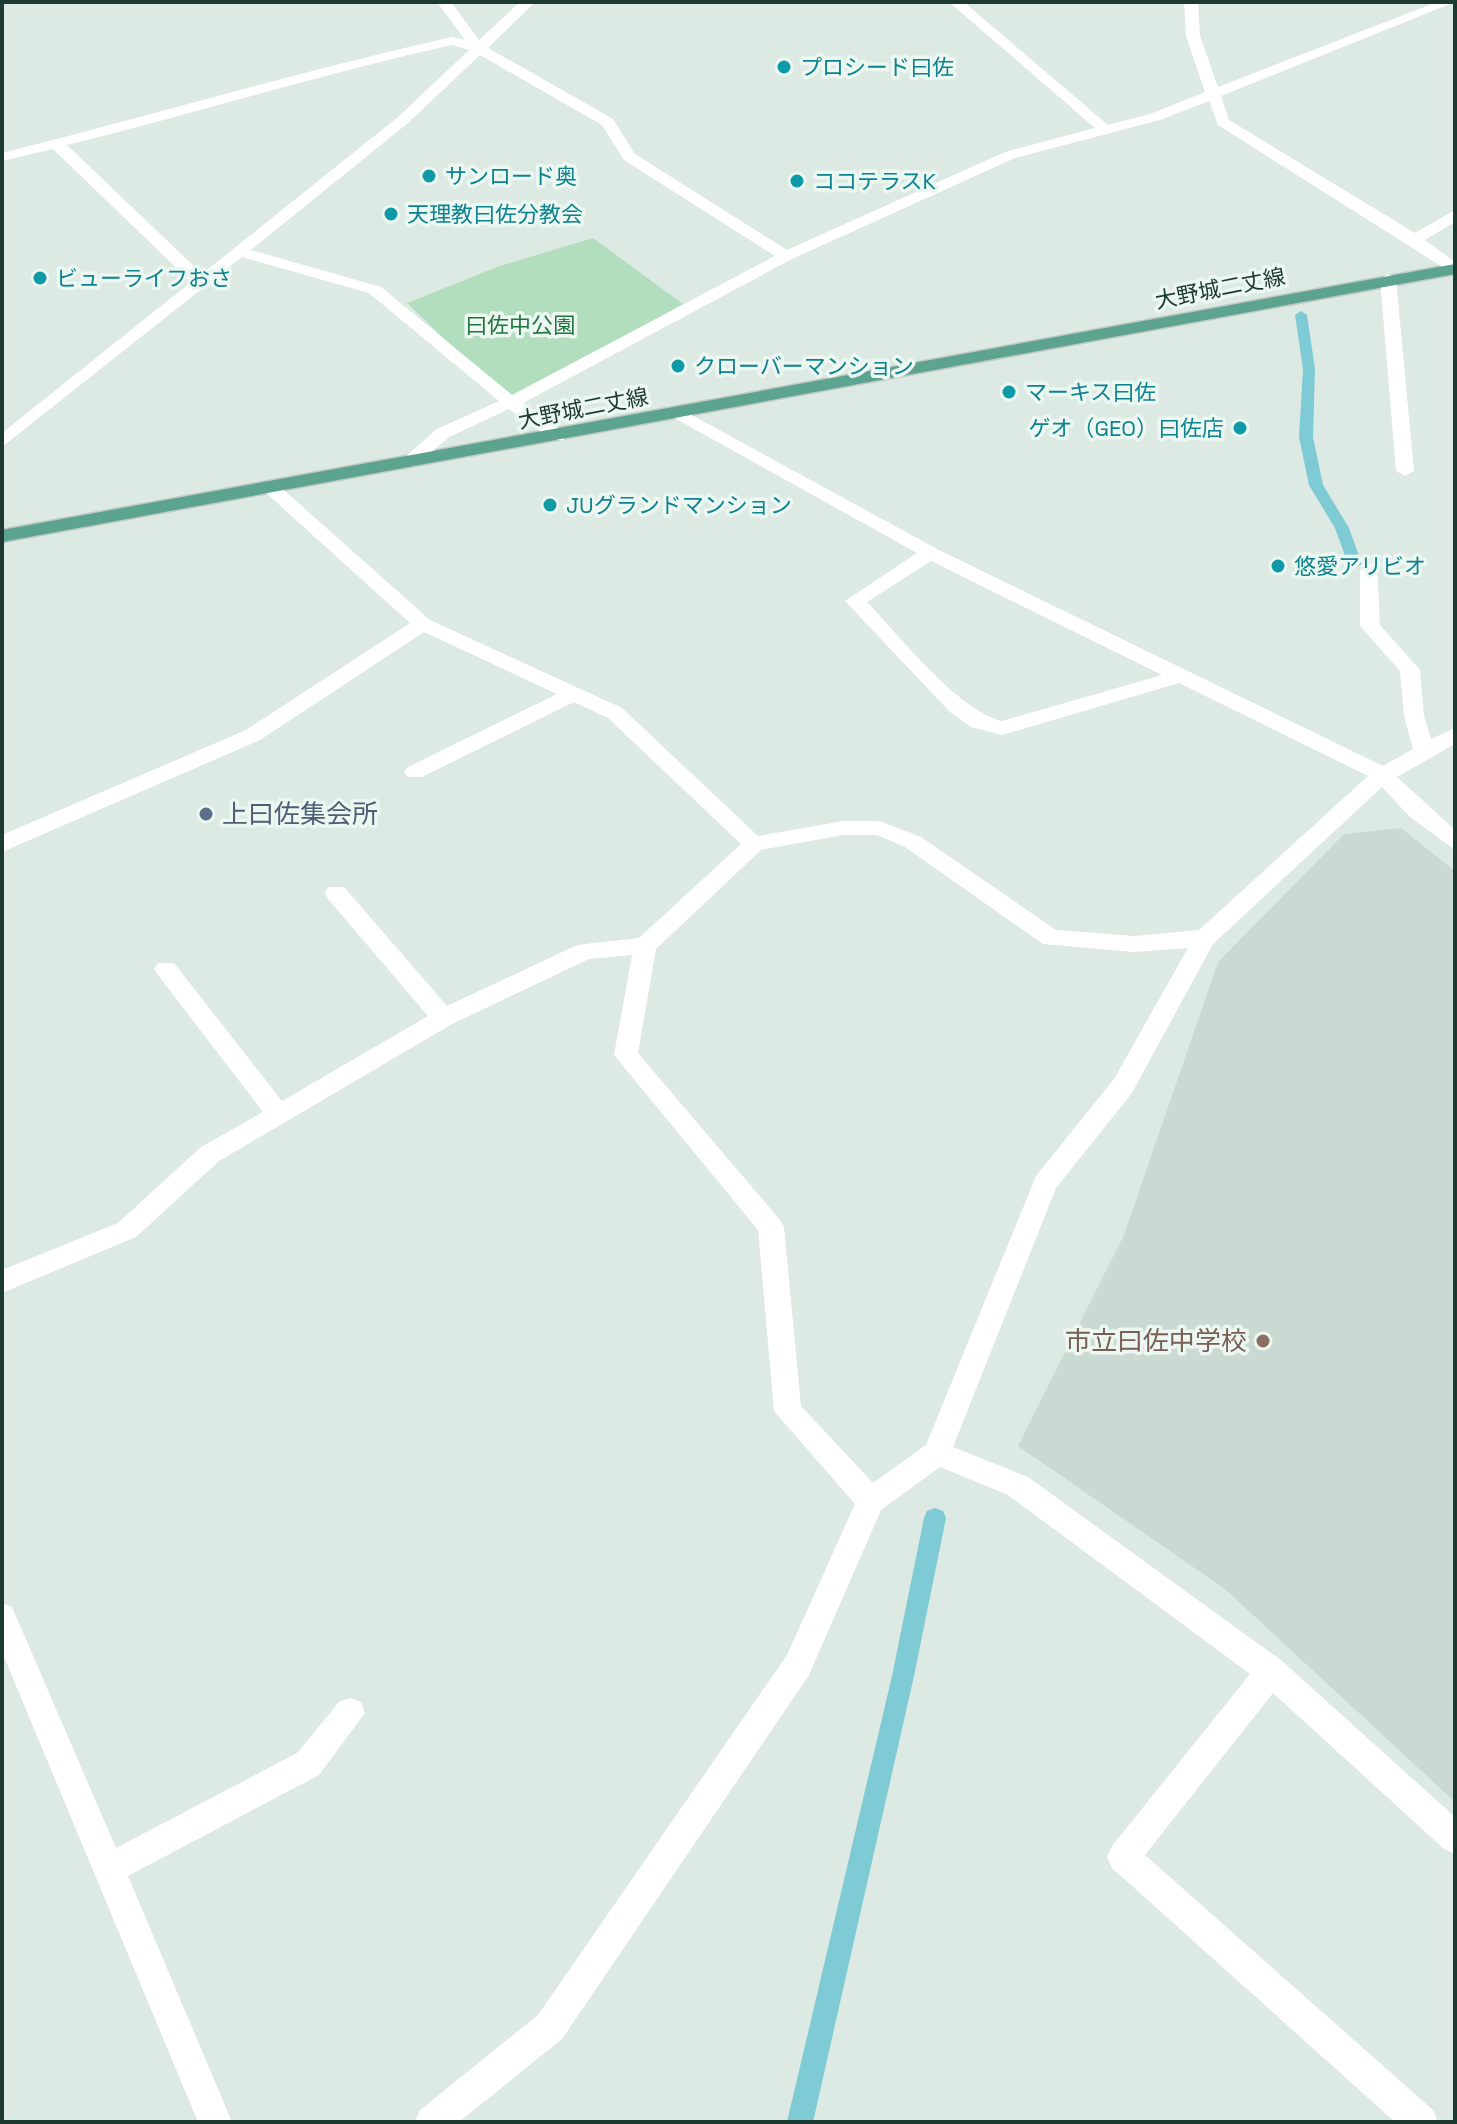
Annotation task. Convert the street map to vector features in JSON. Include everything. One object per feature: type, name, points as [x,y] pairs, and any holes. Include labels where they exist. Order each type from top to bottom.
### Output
[{"type":"main road","name":"大野城二丈線","points":[[2,536],[558,436],[1388,279],[1455,270]]},
{"type":"street","points":[[444,2],[478,48]]},
{"type":"street","points":[[2,442],[403,120],[528,2]]},
{"type":"street","points":[[956,2],[1103,128]]},
{"type":"street","points":[[1191,2],[1193,36],[1223,122],[1415,240],[1455,270]]},
{"type":"street","points":[[410,462],[443,433],[553,383],[786,256],[1010,155],[1103,128],[1155,117],[1449,2]]},
{"type":"street","points":[[2,157],[58,145],[115,126],[214,104],[331,68],[452,41],[478,48],[608,122],[629,157],[786,256]]},
{"type":"street","points":[[58,145],[201,282]]},
{"type":"street","points":[[1415,240],[1455,215]]},
{"type":"street","points":[[239,251],[375,290],[510,402],[558,436]]},
{"type":"street","points":[[1388,279],[1405,471]]},
{"type":"street","points":[[677,412],[930,553],[1383,775],[1418,812],[1455,842]]},
{"type":"street","points":[[271,488],[423,624],[615,713],[754,844]]},
{"type":"street","points":[[930,553],[855,601],[957,707],[978,722],[1002,728],[1181,676]]},
{"type":"street","points":[[1370,570],[1370,626],[1410,670],[1414,716],[1424,753]]},
{"type":"street","points":[[2,844],[253,735],[423,624]]},
{"type":"street","points":[[415,772],[573,694]]},
{"type":"street","points":[[432,2122],[550,2027],[798,1665],[871,1501],[937,1453],[1045,1183],[1123,1086],[1205,938],[1383,775],[1455,735]]},
{"type":"street","points":[[871,1501],[788,1411],[771,1227],[626,1055],[645,946],[754,844],[843,828],[879,828],[913,842],[1051,938],[1134,944],[1205,938]]},
{"type":"street","points":[[336,893],[444,1018]]},
{"type":"street","points":[[2,1282],[127,1230],[210,1154],[444,1018],[585,951],[645,946]]},
{"type":"street","points":[[166,969],[279,1115]]},
{"type":"street","points":[[937,1453],[1018,1486],[1271,1671],[1455,1838]]},
{"type":"street","points":[[2,1617],[215,2122]]},
{"type":"street","points":[[1271,1671],[1123,1857],[1421,2122]]},
{"type":"street","points":[[109,1869],[308,1764],[350,1713]]},
{"type":"shaded area","name":"市立曰佐中学校","points":[[1401,828],[1455,871],[1455,1802],[1225,1589],[1018,1446],[1124,1235],[1218,962],[1344,834]]},
{"type":"green space","name":"曰佐中公園","points":[[593,238],[683,304],[510,402],[407,303],[497,267]]},
{"type":"waterway","points":[[1301,315],[1309,369],[1306,437],[1316,485],[1342,528],[1355,564]]},
{"type":"waterway","points":[[800,2122],[903,1676],[935,1518]]},
{"type":"place","name":"プロシード曰佐","points":[[784,67]]},
{"type":"place","name":"サンロード奥","points":[[429,176]]},
{"type":"place","name":"ココテラスK","points":[[797,181]]},
{"type":"place","name":"天理教曰佐分教会","points":[[391,214]]},
{"type":"place","name":"ビューライフおさ","points":[[40,278]]},
{"type":"place","name":"クローバーマンション","points":[[678,366]]},
{"type":"place","name":"マーキス曰佐","points":[[1009,392]]},
{"type":"place","name":"ゲオ（GEO）曰佐店","points":[[1240,428]]},
{"type":"place","name":"JUグランドマンション","points":[[550,505]]},
{"type":"place","name":"悠愛アリビオ","points":[[1278,566]]},
{"type":"place","name":"上曰佐集会所","points":[[206,814]]},
{"type":"place","name":"市立曰佐中学校","points":[[1263,1341]]}]
